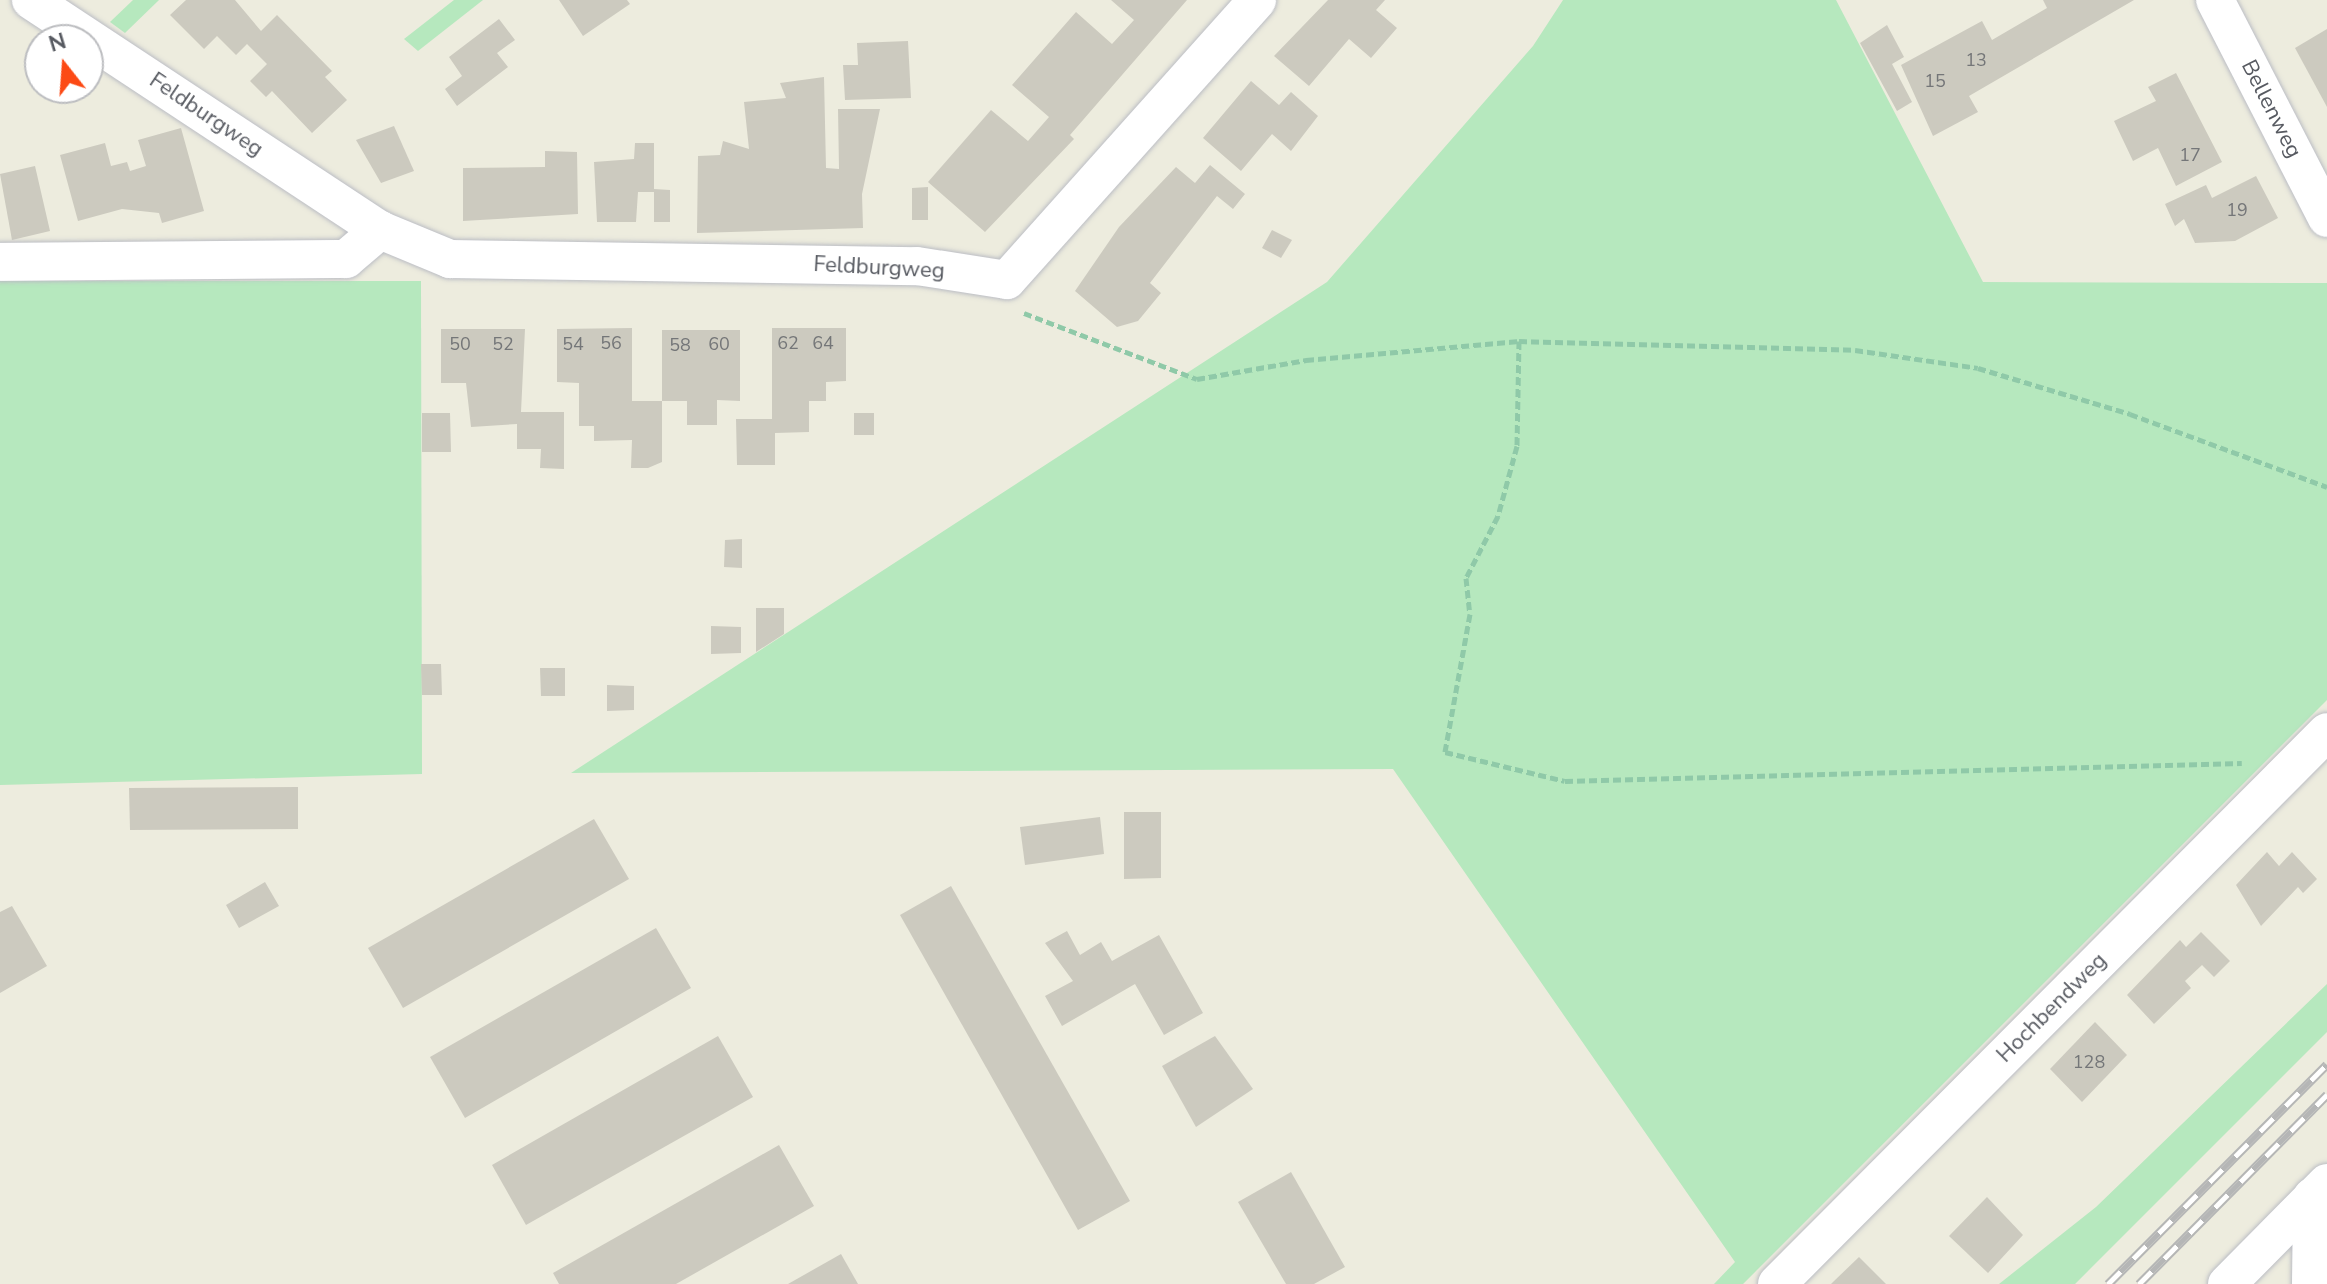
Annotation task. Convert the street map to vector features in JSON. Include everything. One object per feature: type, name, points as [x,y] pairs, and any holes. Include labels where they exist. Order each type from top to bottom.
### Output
[{"type":"street","name":"Feldburgweg","points":[[31,0],[380,230],[450,259],[917,266],[1007,280]]},
{"type":"street","points":[[1007,280],[1257,0]]},
{"type":"street","name":"Bellenweg","points":[[2215,0],[2327,218]]},
{"type":"street","points":[[0,262],[346,259],[380,230]]},
{"type":"street","name":"Hochbendweg","points":[[1777,1284],[2327,732]]},
{"type":"street","points":[[2227,1284],[2320,1190]]},
{"type":"street","points":[[2311,1284],[2320,1190]]},
{"type":"path","points":[[1007,280],[1025,315],[1197,379],[1306,360],[1519,341],[1855,350],[1978,368],[2130,414],[2327,487]]},
{"type":"path","points":[[1519,341],[1517,446],[1498,516],[1466,578],[1470,614],[1445,752],[1565,781],[2299,761]]},
{"type":"green space","points":[[133,0],[159,0],[125,33],[110,22]]},
{"type":"green space","points":[[454,0],[483,0],[418,51],[404,39]]},
{"type":"green space","points":[[1563,0],[1836,0],[1983,282],[2327,283],[2327,700],[1743,1284],[1714,1284],[1735,1262],[1393,769],[571,773],[1327,282],[1533,46]]},
{"type":"green space","points":[[0,281],[421,281],[422,774],[0,785]]},
{"type":"green space","points":[[2327,984],[2327,1032],[2075,1284],[1999,1284],[2096,1207]]},
{"type":"building","points":[[186,0],[235,0],[261,31],[277,15],[332,71],[325,77],[347,100],[312,133],[272,91],[266,97],[250,81],[267,64],[247,44],[236,55],[217,36],[204,49],[170,15]]},
{"type":"building","points":[[559,0],[627,0],[630,4],[583,36]]},
{"type":"building","points":[[1111,0],[1187,0],[1070,135],[1074,139],[985,232],[928,182],[991,110],[1028,141],[1049,117],[1012,85],[1076,12],[1112,44],[1134,20]]},
{"type":"building","points":[[1328,0],[1385,0],[1376,10],[1397,28],[1371,58],[1349,39],[1309,86],[1274,56]]},
{"type":"building","points":[[2043,0],[2134,0],[1969,96],[1978,112],[1933,136],[1901,65],[1982,21],[1992,40],[2047,8]]},
{"type":"building","points":[[499,19],[515,40],[497,53],[508,67],[457,106],[445,89],[462,76],[449,57]]},
{"type":"building","points":[[1887,25],[1904,57],[1892,64],[1912,102],[1897,111],[1860,43]]},
{"type":"building","points":[[2327,29],[2327,107],[2295,48]]},
{"type":"building","points":[[908,41],[911,98],[845,100],[843,65],[858,65],[857,43]]},
{"type":"building","points":[[2176,73],[2222,162],[2176,186],[2158,148],[2133,161],[2114,121],[2156,101],[2148,87]]},
{"type":"building","points":[[824,77],[826,168],[839,169],[838,109],[880,109],[862,194],[863,228],[697,233],[698,156],[720,155],[723,141],[749,149],[744,102],[786,98],[780,83]]},
{"type":"building","points":[[1251,81],[1279,105],[1291,92],[1318,116],[1291,151],[1272,134],[1241,171],[1203,138]]},
{"type":"building","points":[[394,126],[414,171],[381,183],[356,140]]},
{"type":"building","points":[[181,128],[204,211],[162,223],[159,213],[122,209],[78,221],[60,155],[105,143],[111,166],[127,162],[130,171],[146,166],[138,140]]},
{"type":"building","points":[[635,143],[654,143],[654,192],[638,192],[636,222],[597,222],[594,162],[634,159]]},
{"type":"building","points":[[545,151],[577,152],[578,214],[463,221],[463,168],[545,167]]},
{"type":"building","points":[[1210,165],[1245,194],[1233,209],[1217,196],[1150,283],[1161,293],[1138,321],[1117,327],[1075,291],[1119,227],[1176,167],[1195,183]]},
{"type":"building","points":[[35,166],[50,231],[12,240],[0,174]]},
{"type":"building","points":[[2256,176],[2278,218],[2235,241],[2195,243],[2184,219],[2175,226],[2165,204],[2206,185],[2212,198]]},
{"type":"building","points":[[928,187],[928,220],[912,220],[912,188]]},
{"type":"building","points":[[654,189],[670,190],[670,222],[654,222]]},
{"type":"building","points":[[1272,230],[1292,240],[1281,258],[1262,248]]},
{"type":"building","points":[[632,328],[632,401],[662,401],[662,462],[648,468],[631,468],[632,440],[594,441],[594,426],[579,426],[579,383],[557,382],[557,329]]},
{"type":"building","points":[[772,328],[846,328],[846,381],[826,382],[826,401],[809,401],[809,432],[775,433],[775,465],[737,465],[736,419],[772,419]]},
{"type":"building","points":[[441,329],[525,329],[521,412],[564,412],[564,469],[540,468],[541,449],[517,449],[517,424],[471,427],[466,383],[441,383]]},
{"type":"building","points":[[662,330],[740,330],[740,401],[717,400],[717,425],[687,425],[687,401],[662,401]]},
{"type":"building","points":[[422,413],[450,413],[451,452],[422,452]]},
{"type":"building","points":[[854,413],[874,413],[874,435],[854,435]]},
{"type":"building","points":[[742,539],[742,568],[724,567],[725,540]]},
{"type":"building","points":[[756,608],[784,608],[784,634],[756,652]]},
{"type":"building","points":[[711,626],[741,627],[741,653],[711,654]]},
{"type":"building","points":[[421,664],[441,664],[442,695],[422,695]]},
{"type":"building","points":[[540,668],[565,668],[565,696],[541,696]]},
{"type":"building","points":[[607,685],[634,686],[634,710],[607,711]]},
{"type":"building","points":[[298,787],[298,829],[130,830],[129,788]]},
{"type":"building","points":[[1124,812],[1161,812],[1161,878],[1124,879]]},
{"type":"building","points":[[1100,817],[1104,854],[1025,865],[1020,827]]},
{"type":"building","points":[[594,819],[629,879],[403,1008],[368,948]]},
{"type":"building","points":[[2267,852],[2279,866],[2292,852],[2317,879],[2303,893],[2298,887],[2261,926],[2236,885]]},
{"type":"building","points":[[265,882],[279,906],[239,928],[226,905]]},
{"type":"building","points":[[951,886],[1130,1201],[1078,1230],[900,915]]},
{"type":"building","points":[[12,906],[47,966],[0,993],[0,912]]},
{"type":"building","points":[[656,928],[691,988],[465,1118],[430,1057]]},
{"type":"building","points":[[1067,931],[1080,955],[1101,942],[1112,961],[1159,935],[1203,1013],[1164,1035],[1135,984],[1062,1026],[1045,996],[1073,981],[1045,943]]},
{"type":"building","points":[[2201,932],[2230,961],[2214,977],[2202,965],[2185,981],[2191,988],[2154,1024],[2127,995],[2180,940],[2186,947]]},
{"type":"building","points":[[2095,1022],[2127,1055],[2082,1102],[2050,1069]]},
{"type":"building","points":[[718,1036],[753,1097],[526,1225],[492,1165]]},
{"type":"building","points":[[1215,1036],[1253,1089],[1196,1127],[1162,1066]]},
{"type":"building","points":[[779,1145],[814,1206],[676,1284],[559,1284],[553,1273]]},
{"type":"building","points":[[1291,1172],[1345,1267],[1314,1284],[1286,1284],[1238,1202]]},
{"type":"building","points":[[1987,1197],[2023,1235],[1988,1273],[1949,1236]]},
{"type":"building","points":[[841,1254],[858,1284],[788,1284]]},
{"type":"building","points":[[1859,1257],[1886,1284],[1831,1284],[1833,1282]]},
{"type":"railway","points":[[2108,1284],[2327,1064]]},
{"type":"railway","points":[[2139,1284],[2327,1095]]}]
